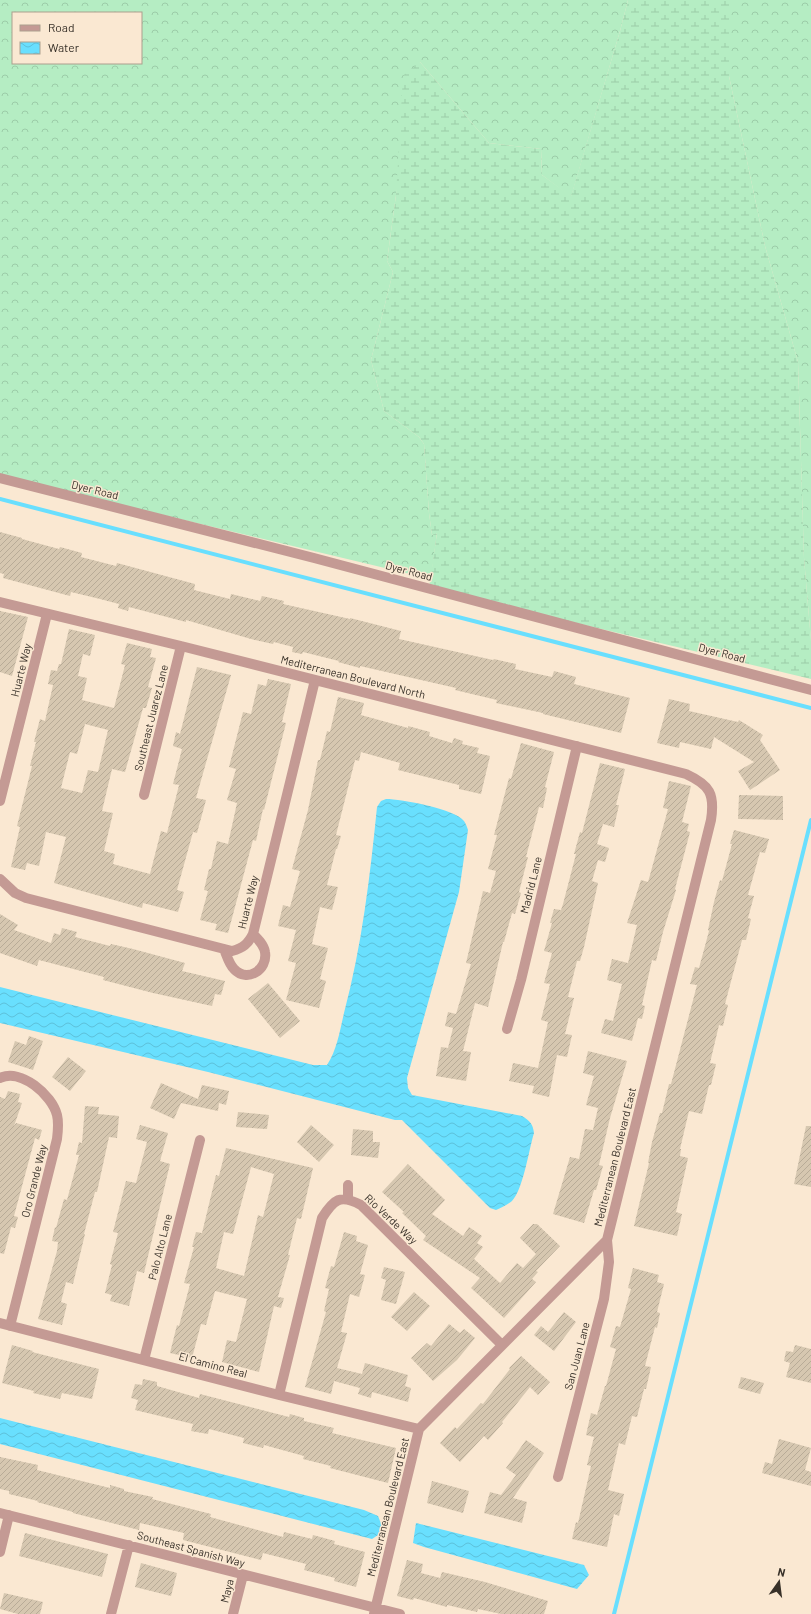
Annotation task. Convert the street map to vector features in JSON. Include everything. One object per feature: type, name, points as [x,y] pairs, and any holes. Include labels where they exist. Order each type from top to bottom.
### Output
[{"type":"street","name":"Dyer Road","points":[[0,478],[314,558],[811,690]]},
{"type":"street","name":"Mediterranean Boulevard North","points":[[0,602],[577,746],[686,774],[699,780]]},
{"type":"street","name":"Huarte Way","points":[[0,801],[48,614]]},
{"type":"street","name":"Southeast Juarez Lane","points":[[144,795],[181,646]]},
{"type":"street","name":"Huarte Way","points":[[0,879],[15,893],[26,898],[232,951],[240,949],[249,943],[253,934],[315,680]]},
{"type":"street","name":"Madrid Lane","points":[[507,1029],[521,980],[577,746]]},
{"type":"street","name":"Mediterranean Boulevard East","points":[[375,1611],[419,1429],[607,1240],[711,820],[713,806],[712,796],[707,787],[699,780]]},
{"type":"street","points":[[224,949],[234,970],[241,974],[249,975],[256,973],[264,962],[265,953],[263,946],[253,934]]},
{"type":"street","name":"Oro Grande Way","points":[[0,1078],[4,1076],[20,1077],[37,1086],[52,1102],[57,1115],[58,1126],[57,1140],[10,1326]]},
{"type":"street","name":"Palo Alto Lane","points":[[144,1360],[200,1140]]},
{"type":"street","points":[[348,1185],[348,1198]]},
{"type":"street","name":"Rio Verde Way","points":[[279,1395],[322,1218],[330,1205],[338,1200],[348,1198],[361,1204],[502,1345]]},
{"type":"street","name":"San Juan Lane","points":[[558,1477],[604,1299],[609,1262],[607,1240]]},
{"type":"street","name":"El Camino Real","points":[[0,1323],[279,1395],[419,1429]]},
{"type":"street","points":[[0,1552],[4,1514]]},
{"type":"street","name":"Southeast Spanish Way","points":[[4,1514],[129,1545],[375,1611],[400,1614]]},
{"type":"street","points":[[111,1614],[129,1545]]},
{"type":"street","name":"Maya","points":[[234,1614],[243,1575]]},
{"type":"green space","points":[[0,0],[628,0],[571,197],[542,175],[541,149],[489,143],[420,62],[396,195],[387,261],[393,272],[371,360],[384,411],[419,437],[424,444],[432,535],[437,532],[431,579],[0,476]]},
{"type":"green space","points":[[628,0],[729,0],[729,76],[765,246],[798,362],[804,558],[811,641],[811,679],[429,588],[437,533],[432,535],[424,444],[419,437],[384,411],[371,360],[393,272],[387,261],[396,195],[403,76],[420,62],[489,143],[541,149],[542,175],[571,196]]},
{"type":"green space","points":[[729,0],[811,0],[811,641],[804,558],[798,362],[765,246],[729,76]]},
{"type":"water","points":[[386,799],[415,803],[450,812],[464,821],[468,830],[459,892],[407,1078],[408,1088],[412,1095],[522,1116],[531,1123],[534,1133],[522,1179],[516,1196],[506,1205],[496,1210],[490,1208],[402,1120],[395,1120],[208,1072],[0,1023],[0,987],[313,1065],[327,1065],[338,1040],[356,962],[368,885],[377,807],[381,801]]},
{"type":"water","points":[[0,1418],[364,1510],[378,1516],[384,1531],[372,1539],[0,1444]]},
{"type":"water","points":[[416,1523],[584,1565],[589,1575],[577,1589],[424,1547],[413,1543]]},
{"type":"building","points":[[0,532],[59,549],[60,547],[82,553],[81,557],[116,566],[117,563],[195,584],[194,590],[230,599],[231,594],[260,601],[262,596],[284,601],[283,604],[350,618],[401,631],[399,639],[516,664],[515,669],[552,677],[554,671],[576,677],[574,684],[630,698],[621,733],[543,713],[496,703],[497,700],[455,690],[456,688],[360,666],[360,668],[303,652],[302,654],[292,652],[293,647],[274,642],[273,644],[251,639],[186,620],[186,622],[129,607],[128,611],[118,608],[119,604],[71,592],[70,596],[3,578],[4,574],[0,573]]},
{"type":"building","points":[[0,611],[28,617],[12,676],[0,672]]},
{"type":"building","points":[[69,629],[95,635],[90,656],[83,654],[78,676],[87,678],[82,700],[114,708],[125,665],[121,664],[127,643],[152,649],[150,657],[156,658],[148,687],[152,688],[146,708],[143,708],[125,772],[112,769],[102,811],[113,813],[104,851],[115,854],[113,864],[150,874],[161,831],[167,833],[179,785],[173,784],[182,749],[173,746],[176,732],[180,734],[197,667],[231,675],[196,798],[206,800],[197,833],[193,832],[177,890],[184,892],[178,912],[143,903],[142,908],[54,883],[66,837],[46,832],[39,866],[27,863],[25,870],[11,867],[20,827],[17,826],[32,766],[30,766],[36,742],[34,742],[40,719],[45,721],[53,685],[48,684],[51,670],[57,671],[59,664],[61,664]],"holes":[[[85,724],[108,730],[98,772],[88,770],[82,793],[61,788],[70,752],[77,754]]]},
{"type":"building","points":[[268,679],[291,684],[282,722],[286,723],[256,841],[253,840],[228,933],[215,930],[217,924],[200,920],[208,891],[204,890],[209,869],[211,869],[217,841],[228,844],[237,803],[227,800],[236,769],[229,767],[243,712],[251,714],[258,684],[266,686]]},
{"type":"building","points":[[338,697],[364,703],[361,715],[408,728],[408,726],[430,732],[429,736],[452,743],[454,738],[463,741],[462,744],[479,748],[477,753],[490,756],[481,794],[459,789],[459,785],[398,770],[400,763],[361,752],[359,761],[355,760],[336,835],[341,836],[336,849],[327,885],[338,887],[332,910],[320,907],[312,944],[328,948],[320,979],[326,981],[319,1008],[286,1000],[296,963],[288,961],[296,930],[278,926],[283,905],[290,907],[300,871],[292,869],[308,810],[318,760],[320,760],[327,731],[330,732]]},
{"type":"building","points":[[669,699],[690,704],[689,711],[738,722],[739,720],[763,735],[760,740],[780,770],[750,790],[738,771],[754,762],[714,737],[711,749],[680,742],[679,748],[657,743]]},
{"type":"building","points":[[521,743],[554,752],[545,787],[547,788],[543,808],[539,807],[526,857],[528,857],[519,892],[521,893],[515,914],[512,913],[503,942],[488,1007],[475,1003],[463,1051],[471,1052],[466,1081],[436,1076],[441,1047],[448,1048],[453,1028],[445,1026],[448,1012],[456,1014],[471,964],[466,963],[483,891],[490,893],[496,871],[488,869],[497,835],[494,835],[509,778],[511,779]]},
{"type":"building","points":[[600,763],[625,769],[616,805],[619,805],[614,827],[603,824],[597,844],[609,848],[605,862],[598,860],[592,881],[598,883],[584,947],[580,961],[577,961],[568,997],[574,998],[565,1034],[572,1035],[567,1057],[557,1055],[549,1097],[532,1093],[534,1086],[509,1081],[513,1063],[538,1068],[548,1022],[541,1020],[550,984],[544,983],[552,953],[544,951],[552,923],[550,923],[554,909],[561,910],[563,904],[576,854],[574,854],[580,832],[582,833]]},
{"type":"building","points":[[669,781],[691,786],[682,822],[689,824],[687,831],[690,832],[675,889],[676,890],[656,961],[652,960],[642,1005],[645,1006],[642,1019],[638,1018],[632,1041],[601,1033],[605,1019],[613,1021],[622,984],[607,980],[612,959],[628,963],[637,925],[627,923],[641,880],[648,882],[668,809],[663,808]]},
{"type":"building","points":[[739,795],[783,796],[783,820],[738,819]]},
{"type":"building","points":[[734,830],[769,839],[765,853],[760,852],[748,895],[754,896],[748,918],[751,919],[746,940],[742,940],[725,1004],[728,1005],[723,1026],[719,1025],[710,1063],[716,1064],[711,1085],[709,1085],[702,1114],[689,1111],[680,1149],[680,1156],[688,1158],[676,1212],[682,1214],[677,1236],[634,1226],[649,1163],[652,1142],[660,1113],[662,1113],[669,1084],[671,1084],[697,985],[690,984],[695,967],[699,968],[709,931],[714,902],[720,880],[722,881],[732,844],[730,844]]},
{"type":"building","points":[[0,914],[18,925],[14,930],[51,943],[54,933],[60,935],[62,928],[77,932],[75,937],[110,946],[111,944],[133,949],[185,963],[182,971],[225,981],[221,995],[215,994],[212,1006],[103,980],[104,977],[39,960],[37,966],[0,953]]},
{"type":"building","points":[[268,983],[300,1021],[280,1038],[248,999]]},
{"type":"building","points":[[29,1036],[43,1041],[33,1070],[8,1062],[15,1041],[26,1045]]},
{"type":"building","points":[[588,1051],[627,1061],[610,1118],[599,1165],[603,1166],[584,1223],[553,1214],[570,1157],[579,1159],[585,1129],[593,1130],[598,1108],[586,1105],[594,1076],[583,1073]]},
{"type":"building","points":[[68,1057],[86,1071],[70,1091],[52,1077]]},
{"type":"building","points":[[161,1083],[198,1099],[202,1085],[229,1091],[226,1105],[219,1103],[218,1111],[181,1103],[174,1119],[150,1108]]},
{"type":"building","points":[[8,1091],[20,1094],[18,1102],[22,1103],[14,1126],[16,1123],[42,1130],[39,1140],[35,1138],[14,1216],[18,1217],[15,1228],[11,1227],[4,1254],[0,1253],[0,1097],[5,1099]]},
{"type":"building","points":[[85,1106],[99,1107],[98,1114],[119,1116],[117,1138],[109,1137],[97,1192],[95,1192],[84,1234],[73,1284],[66,1282],[61,1302],[67,1304],[62,1325],[38,1319],[57,1251],[58,1242],[52,1241],[55,1227],[56,1228],[64,1199],[67,1200],[79,1155],[76,1155],[79,1142],[82,1143]]},
{"type":"building","points":[[238,1112],[269,1115],[267,1129],[236,1127]]},
{"type":"building","points":[[140,1125],[168,1133],[160,1161],[170,1164],[144,1273],[137,1271],[129,1306],[110,1301],[112,1295],[105,1293],[112,1265],[110,1264],[118,1233],[113,1232],[126,1181],[136,1183],[147,1142],[136,1139]]},
{"type":"building","points":[[311,1125],[334,1145],[319,1162],[297,1142]]},
{"type":"building","points":[[806,1126],[811,1126],[811,1187],[794,1184]]},
{"type":"building","points":[[353,1129],[373,1131],[373,1142],[380,1142],[378,1158],[351,1155]]},
{"type":"building","points":[[226,1148],[313,1168],[301,1219],[297,1218],[288,1255],[290,1255],[278,1297],[284,1298],[281,1308],[274,1306],[259,1372],[222,1362],[227,1340],[236,1342],[247,1299],[215,1291],[206,1325],[201,1324],[192,1358],[170,1353],[190,1284],[184,1283],[194,1247],[192,1247],[196,1232],[202,1233],[216,1175],[219,1176]],"holes":[[[251,1167],[274,1174],[263,1217],[258,1215],[244,1276],[216,1268],[224,1232],[233,1234]]]},
{"type":"building","points":[[408,1164],[445,1200],[432,1214],[463,1236],[469,1227],[482,1236],[477,1243],[483,1247],[474,1259],[500,1283],[517,1263],[523,1268],[536,1254],[520,1238],[533,1224],[537,1224],[560,1246],[536,1271],[538,1272],[532,1279],[536,1282],[504,1318],[471,1288],[480,1278],[423,1240],[426,1236],[402,1213],[404,1212],[382,1192]]},
{"type":"building","points":[[344,1232],[357,1236],[356,1241],[368,1245],[360,1274],[365,1275],[359,1297],[350,1294],[341,1332],[347,1333],[337,1368],[362,1374],[365,1363],[408,1375],[405,1386],[411,1388],[408,1402],[372,1392],[371,1398],[358,1394],[360,1388],[334,1381],[331,1394],[305,1387],[326,1312],[324,1311],[329,1289],[325,1288],[331,1266],[334,1267]]},
{"type":"building","points":[[384,1267],[405,1272],[396,1304],[381,1300],[386,1280],[381,1278]]},
{"type":"building","points":[[633,1268],[659,1275],[657,1282],[664,1284],[657,1312],[660,1313],[657,1328],[655,1327],[645,1366],[651,1367],[646,1389],[644,1389],[637,1417],[632,1416],[625,1445],[619,1443],[608,1490],[624,1494],[619,1516],[614,1514],[607,1547],[572,1539],[576,1522],[578,1523],[591,1466],[587,1465],[594,1437],[586,1435],[591,1413],[597,1415],[606,1386],[616,1349],[610,1347],[616,1326],[620,1327],[631,1289],[628,1288]]},
{"type":"building","points":[[414,1292],[430,1306],[407,1331],[391,1317]]},
{"type":"building","points":[[564,1312],[576,1322],[554,1351],[534,1335],[541,1326],[548,1332]]},
{"type":"building","points":[[449,1324],[460,1333],[464,1329],[475,1338],[457,1360],[433,1381],[411,1358],[427,1343],[431,1346]]},
{"type":"building","points":[[12,1345],[33,1351],[32,1352],[99,1369],[92,1399],[62,1393],[60,1399],[33,1393],[34,1391],[2,1383]]},
{"type":"building","points":[[795,1345],[811,1349],[811,1383],[786,1377],[790,1363],[784,1361],[786,1351],[793,1352]]},
{"type":"building","points":[[521,1356],[550,1382],[538,1395],[530,1387],[488,1440],[484,1436],[460,1462],[440,1443],[455,1427],[457,1429],[481,1403],[483,1404],[510,1369],[509,1368]]},
{"type":"building","points":[[741,1377],[764,1383],[760,1394],[738,1388]]},
{"type":"building","points":[[143,1379],[157,1382],[157,1386],[199,1398],[200,1394],[289,1417],[290,1414],[304,1418],[304,1421],[334,1428],[332,1433],[396,1448],[388,1483],[330,1468],[331,1466],[303,1459],[304,1456],[264,1445],[263,1448],[243,1443],[244,1438],[209,1429],[208,1434],[191,1431],[193,1424],[135,1410],[138,1400],[131,1398],[135,1384],[142,1385]]},
{"type":"building","points":[[779,1439],[811,1448],[805,1470],[811,1472],[811,1486],[762,1473],[765,1462],[772,1464]]},
{"type":"building","points":[[526,1440],[544,1453],[513,1498],[527,1502],[522,1523],[484,1513],[490,1492],[501,1495],[516,1475],[506,1468]]},
{"type":"building","points":[[0,1457],[38,1465],[37,1470],[110,1488],[110,1485],[124,1489],[124,1491],[153,1497],[152,1499],[211,1514],[210,1517],[283,1537],[284,1532],[312,1539],[313,1535],[335,1541],[334,1544],[365,1552],[356,1587],[334,1581],[335,1578],[304,1570],[306,1564],[263,1553],[261,1560],[183,1540],[184,1533],[140,1523],[139,1530],[73,1513],[37,1502],[38,1501],[9,1494],[9,1491],[0,1489]]},
{"type":"building","points":[[432,1481],[469,1491],[463,1513],[427,1503]]},
{"type":"building","points":[[25,1533],[108,1554],[102,1577],[19,1556]]},
{"type":"building","points":[[407,1560],[423,1564],[421,1573],[440,1578],[442,1572],[485,1582],[548,1601],[544,1614],[501,1614],[478,1609],[477,1612],[447,1605],[447,1607],[414,1598],[413,1600],[397,1596]]},
{"type":"building","points":[[141,1563],[177,1573],[171,1596],[135,1587]]},
{"type":"building","points":[[4,1593],[43,1602],[40,1614],[18,1614],[0,1609]]},
{"type":"waterway","points":[[0,499],[811,708]]},
{"type":"waterway","points":[[614,1614],[811,820]]}]
